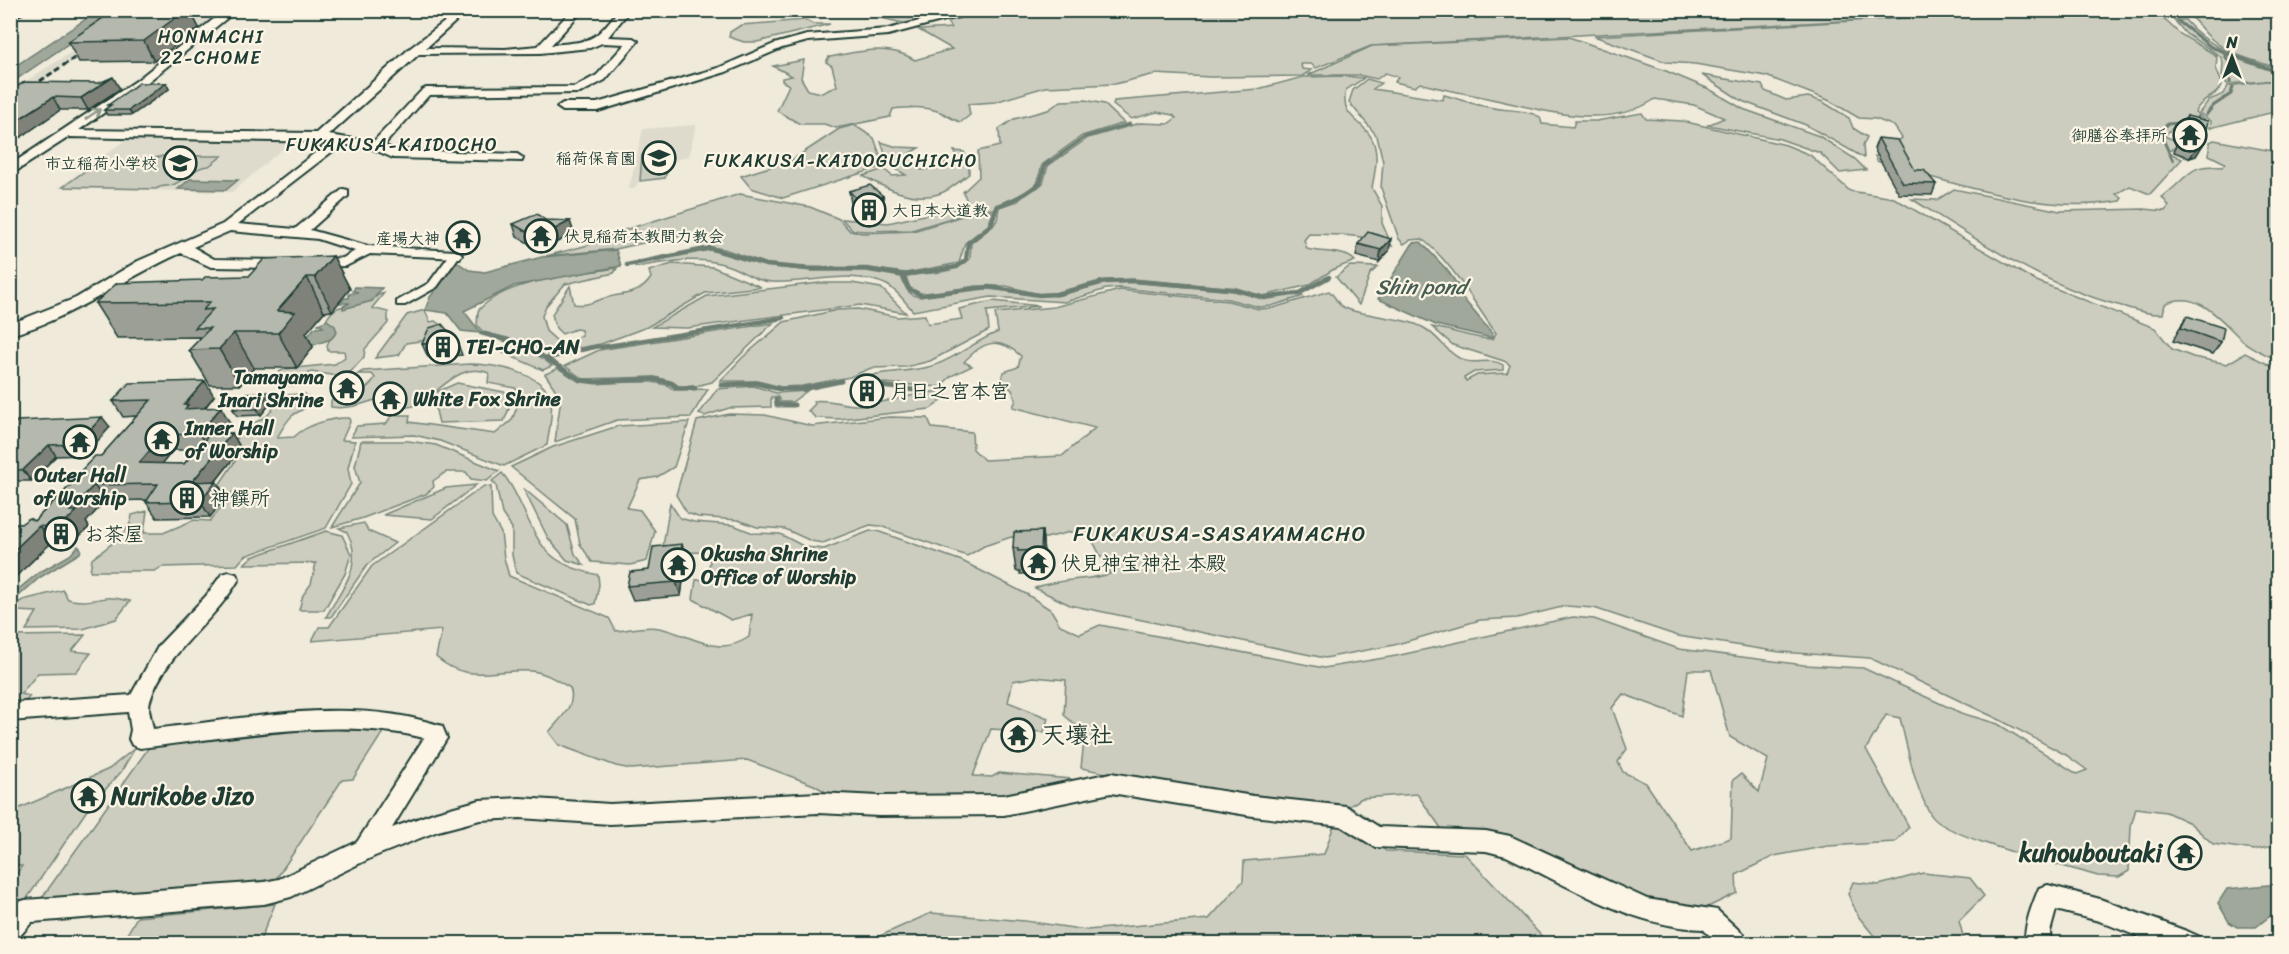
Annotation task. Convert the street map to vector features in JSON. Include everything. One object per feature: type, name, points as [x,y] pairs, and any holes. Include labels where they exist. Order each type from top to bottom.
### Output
[{"type":"street","points":[[10,171],[140,83],[232,10]]},
{"type":"street","points":[[540,50],[578,10]]},
{"type":"street","points":[[413,51],[540,50],[590,45],[600,40],[625,10]]},
{"type":"street","points":[[576,91],[563,107],[598,106],[722,70],[778,46],[807,38],[888,32],[978,10]]},
{"type":"street","points":[[319,137],[413,51],[451,20]]},
{"type":"street","points":[[376,147],[426,92],[576,91],[600,81],[633,41],[600,40]]},
{"type":"street","points":[[65,133],[319,137],[341,139],[376,147],[393,154],[517,158]]},
{"type":"street","points":[[10,330],[81,301],[143,264],[228,227],[235,219],[341,139]]},
{"type":"street","points":[[299,232],[343,193]]},
{"type":"street","points":[[228,227],[320,235],[368,250],[455,255]]},
{"type":"street","points":[[182,247],[211,263],[346,262],[368,250]]},
{"type":"street","points":[[401,303],[433,285],[455,255]]},
{"type":"street","points":[[229,579],[213,601],[166,651],[138,703],[142,730],[140,739],[323,720],[397,723],[434,732],[436,738],[366,849]]},
{"type":"street","points":[[10,712],[138,703]]},
{"type":"street","points":[[10,930],[25,911],[264,893],[282,889],[366,849],[436,822],[480,810],[520,808],[610,814],[818,803],[879,806],[1004,805],[1111,783],[1253,806],[1346,816],[1375,837],[1486,841],[1510,847],[1644,910],[1674,917],[1708,918],[1734,942]]},
{"type":"street","points":[[2038,944],[2037,932],[2048,896],[2100,910],[2190,944]]},
{"type":"shaded area","points":[[207,10],[205,13],[225,13],[170,51],[88,51],[35,86],[18,86],[137,11]]},
{"type":"shaded area","points":[[987,10],[2154,10],[2180,34],[2217,56],[2216,68],[2222,84],[2220,89],[2201,104],[2195,112],[2206,121],[2201,129],[2177,124],[2164,136],[2182,143],[2168,152],[2182,159],[2150,194],[2130,186],[2116,194],[2122,198],[2120,201],[2091,204],[2032,201],[1886,165],[1877,161],[1875,156],[1891,156],[1896,143],[1902,138],[1894,126],[1876,119],[1859,118],[1828,100],[1766,76],[1695,64],[1666,62],[1594,36],[2011,12],[1371,46],[1316,68],[1311,64],[1301,64],[1302,69],[1312,70],[1302,76],[1210,77],[1155,74],[1115,84],[1045,87],[995,102],[968,104],[970,115],[961,122],[934,110],[911,107],[893,109],[890,117],[836,128],[824,124],[800,124],[777,111],[789,85],[782,81],[782,78],[792,76],[773,66],[804,60],[801,78],[808,90],[822,93],[837,86],[832,66],[826,62],[829,57],[883,50],[915,60],[952,49],[919,30],[951,28],[947,22]]},
{"type":"shaded area","points":[[879,11],[939,11],[914,15],[927,21],[911,25],[869,15]]},
{"type":"shaded area","points":[[2180,11],[2278,11],[2278,68],[2244,58],[2221,46],[2209,37],[2195,20]]},
{"type":"shaded area","points":[[805,20],[813,24],[830,24],[757,42],[744,42],[729,37],[730,32],[741,25]]},
{"type":"shaded area","points":[[2174,20],[2185,20],[2204,38],[2227,52],[2278,70],[2223,54],[2278,73],[2278,80],[2227,84],[2222,76],[2223,62],[2220,56],[2186,34]]},
{"type":"shaded area","points":[[1569,37],[1666,71],[1709,89],[1743,109],[1819,136],[1855,159],[1866,170],[1840,173],[1820,153],[1780,139],[1708,125],[1724,118],[1694,105],[1655,99],[1636,109],[1616,114],[1572,115],[1420,83],[1415,87],[1395,82],[1398,77],[1385,73],[1377,79],[1358,75],[1308,75],[1372,46]]},
{"type":"shaded area","points":[[1702,75],[1762,85],[1765,91],[1786,100],[1808,97],[1823,102],[1849,118],[1853,128],[1867,137],[1863,145],[1864,158],[1806,125],[1742,101]]},
{"type":"shaded area","points":[[1303,77],[1364,78],[1346,90],[1346,106],[1374,143],[1376,162],[1372,188],[1382,206],[1382,223],[1392,246],[1362,237],[1309,234],[1304,240],[1307,249],[1340,253],[1355,261],[1334,269],[1309,285],[1263,296],[1224,287],[1133,279],[1104,280],[1055,293],[1039,294],[1006,286],[976,286],[923,294],[909,289],[906,276],[956,268],[970,259],[971,243],[993,226],[997,220],[999,207],[1018,201],[1029,190],[1037,188],[1043,183],[1048,166],[1088,138],[1140,123],[1168,124],[1176,118],[1173,115],[1157,112],[1131,119],[1113,105],[1114,101],[1258,89]]},
{"type":"shaded area","points":[[1367,79],[1381,83],[1373,89],[1443,100],[1444,95],[1488,107],[1529,113],[1540,117],[1542,124],[1573,127],[1575,121],[1596,121],[1642,113],[1646,119],[1682,121],[1786,145],[1810,155],[1850,191],[1894,198],[2034,280],[2155,328],[2172,349],[2193,357],[2227,364],[2245,353],[2278,369],[2278,845],[2254,850],[2213,844],[2190,823],[2166,812],[2136,808],[2131,826],[2129,871],[2119,877],[2098,876],[1981,842],[1941,824],[1931,815],[1916,780],[1900,718],[1886,715],[1866,749],[1909,827],[1895,842],[1828,846],[1774,856],[1736,875],[1737,893],[1710,906],[1683,912],[1645,906],[1590,878],[1446,835],[1417,794],[1362,798],[1348,807],[1135,779],[1081,768],[1085,733],[1064,715],[1066,680],[1034,677],[1013,681],[1008,702],[1048,718],[1044,732],[991,729],[973,776],[992,777],[999,773],[1071,779],[1072,786],[1001,799],[834,797],[814,785],[747,760],[631,769],[616,766],[559,745],[549,732],[569,706],[572,695],[570,688],[551,677],[536,672],[471,673],[459,671],[436,657],[442,630],[312,641],[319,627],[329,627],[372,566],[484,486],[491,487],[492,517],[501,533],[509,576],[609,618],[616,631],[654,627],[704,643],[726,646],[749,637],[752,614],[731,620],[693,599],[696,580],[706,579],[710,562],[708,552],[662,553],[670,503],[680,518],[694,522],[733,525],[753,533],[780,534],[805,547],[824,549],[870,531],[877,531],[962,561],[1028,595],[1051,610],[1060,625],[1080,634],[1100,625],[1324,668],[1396,656],[1573,617],[1594,619],[1679,649],[1804,665],[1863,668],[1961,713],[1998,724],[2077,774],[2087,770],[2066,755],[2000,720],[1870,658],[1780,652],[1678,636],[1594,608],[1566,606],[1517,618],[1480,620],[1394,645],[1325,658],[1070,605],[1035,588],[1110,574],[1088,532],[1070,532],[1046,538],[1011,537],[984,546],[967,556],[880,526],[870,525],[823,543],[811,541],[785,529],[757,527],[738,520],[698,517],[687,513],[676,495],[697,421],[729,414],[765,415],[812,426],[889,417],[928,418],[932,428],[972,432],[973,449],[984,460],[1062,456],[1095,428],[1013,407],[1016,400],[1012,390],[1001,380],[1004,372],[1018,367],[1021,356],[1005,346],[991,344],[978,349],[964,362],[972,366],[951,376],[940,387],[854,381],[874,375],[932,366],[949,359],[998,332],[995,313],[1054,307],[1120,290],[1228,301],[1259,309],[1273,308],[1329,291],[1346,309],[1404,321],[1424,328],[1464,361],[1492,361],[1503,365],[1503,370],[1474,372],[1464,378],[1466,381],[1477,375],[1507,373],[1510,365],[1504,361],[1453,345],[1432,327],[1487,339],[1493,339],[1496,333],[1453,271],[1433,249],[1422,239],[1410,240],[1404,244],[1399,239],[1381,188],[1383,162],[1377,136],[1349,102],[1353,90]],"holes":[[[1688,670],[1711,670],[1730,737],[1768,759],[1759,792],[1741,774],[1733,780],[1731,838],[1692,851],[1646,783],[1623,772],[1618,762],[1627,749],[1612,708],[1623,694],[1682,716]]]},
{"type":"shaded area","points":[[2266,81],[2278,82],[2278,111],[2210,128],[2211,121],[2199,113],[2209,100],[2224,94],[2228,86]]},
{"type":"shaded area","points":[[1085,100],[1104,104],[1124,123],[1082,136],[1042,165],[1037,183],[1033,187],[995,206],[994,209],[970,212],[912,230],[852,230],[842,219],[888,223],[969,205],[963,192],[979,177],[978,151],[1000,146],[999,129],[1014,119],[1048,110],[1061,101]]},
{"type":"shaded area","name":"稲荷保育園","points":[[696,125],[689,156],[671,161],[666,179],[639,181],[634,189],[629,189],[643,129]]},
{"type":"shaded area","points":[[854,125],[874,138],[884,166],[783,198],[751,188],[741,176],[792,160],[839,129]]},
{"type":"shaded area","name":"市立稲荷小学校","points":[[130,137],[293,140],[232,192],[58,188]]},
{"type":"shaded area","points":[[2214,140],[2278,152],[2278,361],[2254,349],[2208,308],[2198,303],[2177,300],[2165,304],[2163,314],[2157,314],[2090,296],[2063,286],[2011,260],[1912,199],[1937,200],[1954,189],[2060,211],[2144,209],[2165,211],[2169,206],[2162,197],[2189,173],[2202,167],[2222,167],[2225,163],[2209,155],[2210,142]]},
{"type":"shaded area","points":[[881,142],[897,147],[919,148],[910,153],[921,170],[937,167],[957,157],[954,151],[964,152],[969,163],[969,174],[948,190],[931,196],[900,193],[863,176],[884,169],[892,176],[906,175],[889,165]]},
{"type":"shaded area","points":[[663,153],[670,160],[665,178],[640,181],[642,155]]},
{"type":"shaded area","points":[[163,156],[222,156],[209,166],[196,170],[175,184],[156,189],[63,187],[89,168],[113,168]]},
{"type":"shaded area","points":[[740,194],[810,207],[839,219],[850,231],[863,233],[913,231],[972,213],[994,211],[988,225],[965,243],[959,263],[906,273],[868,268],[791,267],[767,264],[724,249],[710,247],[705,232],[670,238],[662,230],[639,236],[643,243],[616,249],[546,256],[600,242],[615,233]]},
{"type":"shaded area","points":[[710,250],[765,266],[811,271],[866,271],[901,277],[910,293],[920,297],[977,288],[1057,296],[1106,283],[1132,282],[1233,291],[1264,298],[1304,296],[1271,306],[1259,307],[1228,299],[1120,288],[1106,289],[1065,302],[991,297],[913,311],[891,287],[874,280],[845,277],[766,282],[729,266],[695,260],[637,267],[633,265]]},
{"type":"shaded area","points":[[672,264],[713,267],[761,287],[705,293],[647,327],[601,344],[579,348],[574,339],[582,335],[581,330],[576,329],[562,334],[556,328],[552,314],[570,286],[574,304],[586,304],[636,291],[651,278],[649,271]]},
{"type":"shaded area","points":[[1350,266],[1378,267],[1370,274],[1359,305],[1336,277]]},
{"type":"shaded area","points":[[617,268],[614,273],[565,284],[546,306],[542,316],[546,331],[568,351],[550,355],[528,343],[483,332],[477,325],[478,311],[490,300],[505,292],[542,280]]},
{"type":"shaded area","points":[[819,283],[852,283],[881,288],[906,313],[860,305],[687,328],[652,327],[707,296]]},
{"type":"shaded area","points":[[384,293],[372,308],[388,312],[388,323],[365,349],[364,357],[346,377],[311,372],[305,376],[306,382],[297,386],[277,384],[279,372],[285,369],[335,364],[345,357],[344,351],[328,351],[327,345],[335,329],[324,324],[328,316],[342,306],[367,302]]},
{"type":"shaded area","points":[[993,301],[1040,306],[987,311],[989,330],[930,361],[906,367],[871,368],[850,377],[802,386],[781,387],[758,381],[720,381],[743,357],[784,322],[837,310],[858,309],[898,317],[925,315],[928,324],[962,319],[959,309]]},
{"type":"shaded area","points":[[425,310],[430,322],[435,321],[456,336],[406,343],[399,355],[375,358],[407,315]]},
{"type":"shaded area","points":[[773,323],[712,382],[696,386],[679,386],[655,377],[583,379],[565,366],[599,350]]},
{"type":"shaded area","points":[[509,342],[541,357],[552,366],[543,370],[503,353]]},
{"type":"shaded area","points":[[470,364],[505,368],[518,372],[530,377],[548,392],[551,402],[551,418],[547,445],[504,466],[440,441],[414,435],[351,437],[357,426],[386,424],[392,415],[410,415],[409,422],[495,434],[512,420],[521,396],[515,388],[488,383],[489,373],[475,370],[451,379],[430,396],[409,407],[398,406],[402,395],[383,397],[350,407],[331,407],[331,401],[338,397],[359,392],[370,385],[375,378],[372,374],[358,374],[363,371]]},
{"type":"shaded area","points":[[559,368],[580,382],[652,382],[667,385],[674,390],[708,389],[691,417],[617,420],[555,442],[561,398],[545,374]]},
{"type":"shaded area","points":[[457,383],[515,394],[504,421],[439,423],[432,394]]},
{"type":"shaded area","points":[[754,386],[776,393],[807,391],[792,402],[780,402],[778,397],[771,397],[771,407],[729,408],[705,416],[699,414],[717,389]]},
{"type":"shaded area","points":[[944,391],[946,397],[930,409],[839,419],[816,418],[808,411],[815,404],[813,401],[825,400],[860,405]]},
{"type":"shaded area","points":[[305,394],[310,399],[307,406],[290,418],[277,438],[294,437],[305,429],[320,423],[349,418],[350,422],[342,440],[355,441],[348,468],[351,484],[326,528],[245,556],[237,565],[162,567],[155,571],[90,571],[92,559],[122,534],[131,522],[132,515],[147,511],[144,533],[163,533],[194,520],[210,521],[233,493],[213,494],[244,448],[231,446],[242,430],[267,416],[284,395]]},
{"type":"shaded area","points":[[689,422],[674,467],[657,477],[640,480],[627,508],[640,510],[655,531],[647,561],[630,565],[592,562],[580,544],[575,519],[511,467],[553,447],[618,426]]},
{"type":"shaded area","points":[[361,441],[408,441],[436,445],[499,471],[487,481],[471,479],[466,472],[446,472],[433,481],[434,487],[426,494],[332,527],[360,483],[355,466]]},
{"type":"shaded area","points":[[502,473],[515,492],[541,544],[548,552],[567,565],[598,575],[599,585],[595,604],[591,605],[516,573],[512,555],[512,528],[502,514],[496,485],[492,481]]},
{"type":"shaded area","points":[[476,485],[432,519],[383,515],[446,488]]},
{"type":"shaded area","points":[[523,488],[567,525],[575,554],[584,565],[567,560],[548,538]]},
{"type":"shaded area","points":[[364,523],[368,531],[395,543],[367,565],[331,617],[326,617],[349,576],[354,555],[347,532],[339,528]]},
{"type":"shaded area","points":[[326,531],[342,535],[351,554],[345,574],[324,610],[299,610],[303,595],[311,584],[316,563],[244,564],[252,557]]},
{"type":"shaded area","points":[[63,590],[68,599],[73,600],[115,598],[130,601],[116,619],[83,629],[26,630],[37,612],[16,611],[11,617],[11,607],[23,600]]},
{"type":"shaded area","points":[[85,635],[72,651],[91,653],[76,672],[38,673],[21,694],[30,696],[22,705],[11,705],[11,636]]},
{"type":"shaded area","points":[[307,727],[385,729],[353,779],[342,780],[276,879],[146,894],[39,902],[152,743]]},
{"type":"shaded area","points":[[135,748],[121,772],[87,810],[26,900],[11,899],[11,882],[22,866],[11,865],[11,812],[109,769]]},
{"type":"shaded area","points":[[1334,825],[1360,829],[1386,851],[1465,854],[1548,943],[862,944],[931,913],[1025,921],[1087,930],[1209,919],[1243,881],[1244,861],[1324,854]]},
{"type":"shaded area","points":[[1923,873],[1970,878],[1984,896],[1959,921],[1965,943],[1880,943],[1858,916],[1848,894],[1853,882],[1879,885]]},
{"type":"shaded area","points":[[275,904],[259,943],[122,943],[137,917]]},
{"type":"water","points":[[98,11],[116,11],[11,83],[11,69]]},
{"type":"water","points":[[190,179],[238,180],[226,190],[178,189]]},
{"type":"water","name":"Shin pond","points":[[1421,242],[1448,271],[1457,284],[1461,296],[1492,333],[1492,338],[1436,325],[1378,299],[1413,243]]},
{"type":"water","points":[[616,250],[621,266],[514,286],[464,311],[481,333],[461,331],[447,313],[425,310],[430,297],[457,262],[469,270],[485,272],[542,257]]},
{"type":"water","points":[[355,287],[382,288],[372,301],[343,309],[343,306],[350,303],[340,303],[345,298],[349,298],[349,294],[358,292],[353,291]]},
{"type":"water","points":[[327,320],[335,326],[337,332],[331,339],[311,346],[305,340],[314,328],[323,327],[318,324]]},
{"type":"water","points":[[78,546],[81,549],[80,553],[39,578],[11,603],[11,595],[38,573],[70,555]]},
{"type":"water","points":[[2278,884],[2278,910],[2256,927],[2237,927],[2229,922],[2218,903],[2227,889]]},
{"type":"building","points":[[115,10],[186,10],[144,41],[68,42]]},
{"type":"building","points":[[113,77],[81,98],[53,97],[10,125],[10,91],[24,82],[99,83]]},
{"type":"building","points":[[139,83],[166,83],[129,110],[104,110],[111,105],[108,105]]},
{"type":"building","points":[[2187,116],[2208,121],[2202,146],[2196,148],[2180,142]]},
{"type":"building","points":[[1878,138],[1898,140],[1915,170],[1924,170],[1936,184],[1903,183]]},
{"type":"building","points":[[870,185],[883,196],[861,203],[849,191]]},
{"type":"building","points":[[537,214],[545,220],[570,221],[542,236],[534,236],[513,224]]},
{"type":"building","points":[[1368,232],[1391,239],[1381,250],[1358,244]]},
{"type":"building","points":[[333,256],[315,277],[307,277],[277,311],[295,312],[278,333],[234,333],[219,349],[189,350],[210,328],[195,328],[213,309],[203,310],[210,302],[95,303],[117,283],[249,276],[264,259]]},
{"type":"building","points":[[2187,316],[2224,328],[2221,342],[2181,328]]},
{"type":"building","points":[[442,324],[457,342],[422,344],[429,328]]},
{"type":"building","points":[[205,381],[184,405],[188,405],[185,409],[221,407],[199,434],[163,435],[139,463],[184,464],[210,434],[232,433],[192,482],[216,481],[200,501],[146,502],[158,484],[94,485],[70,511],[77,511],[59,528],[39,526],[10,554],[10,523],[21,524],[29,518],[34,521],[77,479],[73,479],[95,456],[101,456],[151,400],[113,401],[129,383]]},
{"type":"building","points":[[270,392],[257,409],[233,409],[246,393]]},
{"type":"building","points":[[102,417],[77,444],[49,445],[23,470],[10,470],[10,428],[17,421]]},
{"type":"building","points":[[1042,531],[1041,550],[1018,551],[1018,548],[1013,548],[1014,532]]},
{"type":"building","points":[[682,544],[676,582],[627,586],[630,572],[649,570],[653,547]]},
{"type":"waterway","points":[[2178,21],[2211,47],[2278,72]]},
{"type":"waterway","points":[[2225,55],[2230,64],[2230,82]]},
{"type":"waterway","points":[[2206,115],[2213,106],[2231,94],[2233,87]]},
{"type":"waterway","points":[[2173,161],[2162,137],[2162,129],[2167,124],[2195,122],[2198,116]]},
{"type":"waterway","points":[[1047,164],[1085,137],[1130,124]]},
{"type":"waterway","points":[[903,275],[957,267],[966,260],[968,243],[991,225],[997,206],[1020,197],[1040,183],[1045,165],[1049,162]]},
{"type":"waterway","points":[[627,265],[710,248],[766,265],[811,269],[867,269],[903,275]]},
{"type":"waterway","points":[[903,275],[909,289],[921,295],[989,287],[1039,295],[1056,294],[1105,282],[1132,281],[1234,289],[1264,298],[1300,293],[1329,277]]},
{"type":"waterway","points":[[601,347],[783,318]]},
{"type":"waterway","points":[[481,333],[524,345],[563,369]]},
{"type":"waterway","points":[[581,350],[599,346]]},
{"type":"waterway","points":[[548,358],[571,353]]},
{"type":"waterway","points":[[561,368],[580,380],[596,382],[654,379],[671,383],[677,388],[695,388]]},
{"type":"waterway","points":[[721,385],[756,383],[779,389],[802,389],[841,381]]},
{"type":"waterway","points":[[854,383],[914,390]]},
{"type":"waterway","points":[[776,400],[777,405],[794,405]]},
{"type":"railway","points":[[10,19],[30,10]]},
{"type":"railway","points":[[10,101],[91,47]]},
{"type":"place","name":"御膳谷奉拝所","points":[[2190,135]]},
{"type":"place","name":"稲荷保育園","points":[[659,158]]},
{"type":"place","name":"市立稲荷小学校","points":[[180,163]]},
{"type":"place","name":"大日本大道教","points":[[869,210]]},
{"type":"place","name":"伏見稲荷本教間力教会","points":[[541,236]]},
{"type":"place","name":"産場大神","points":[[463,238]]},
{"type":"place","name":"TEI-CHO-AN","points":[[443,347]]},
{"type":"place","name":"Tamayama Inari Shrine","points":[[347,388]]},
{"type":"place","name":"月日之宮本宮","points":[[867,391]]},
{"type":"place","name":"White Fox Shrine","points":[[390,399]]},
{"type":"place","name":"Inner Hall of Worship","points":[[162,439]]},
{"type":"place","name":"Outer Hall of Worship","points":[[80,442]]},
{"type":"place","name":"神饌所","points":[[187,498]]},
{"type":"place","name":"お茶屋","points":[[61,534]]},
{"type":"place","name":"伏見神宝神社 本殿","points":[[1038,563]]},
{"type":"place","name":"Okusha Shrine Office of Worship","points":[[678,565]]},
{"type":"place","name":"天壤社","points":[[1018,735]]},
{"type":"place","name":"Nurikobe Jizo","points":[[88,796]]},
{"type":"place","name":"kuhouboutaki","points":[[2185,853]]},
{"type":"district","name":"HONMACHI 22-CHOME","points":[[211,47]]},
{"type":"district","name":"FUKAKUSA-KAIDOCHO","points":[[392,145]]},
{"type":"district","name":"FUKAKUSA-KAIDOGUCHICHO","points":[[841,161]]},
{"type":"district","name":"FUKAKUSA-SASAYAMACHO","points":[[1220,534]]}]
